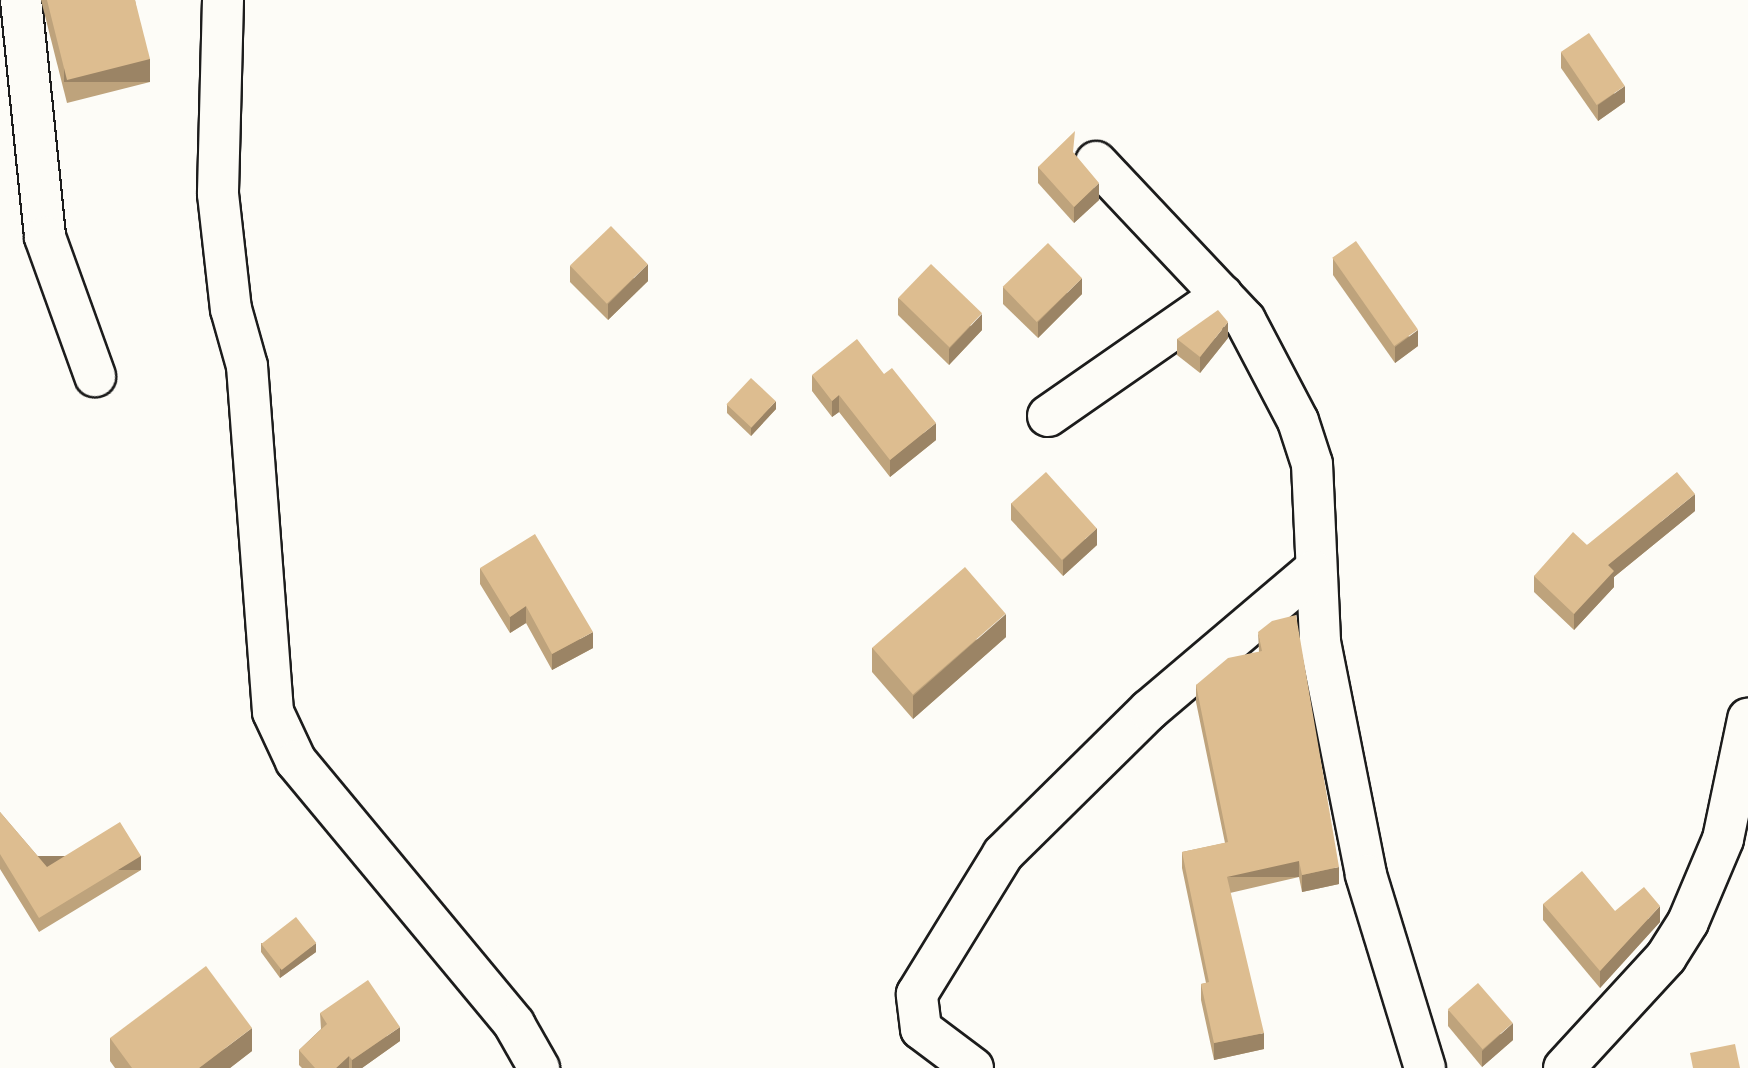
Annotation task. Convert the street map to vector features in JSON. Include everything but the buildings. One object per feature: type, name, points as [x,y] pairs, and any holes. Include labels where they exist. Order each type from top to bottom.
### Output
[{"type":"street","points":[[21,0],[45,237],[96,376]]},
{"type":"street","points":[[223,0],[218,194],[231,310],[247,366],[273,712],[296,761],[514,1024],[539,1068]]},
{"type":"street","points":[[1096,162],[1245,320],[1298,421],[1312,464],[1313,570],[1366,875],[1425,1068]]},
{"type":"street","points":[[1048,416],[1222,295]]},
{"type":"street","points":[[973,1068],[921,1029],[917,994],[1003,854],[1149,710],[1313,570]]},
{"type":"street","points":[[1564,1068],[1666,957],[1688,922],[1724,839],[1748,720]]}]
